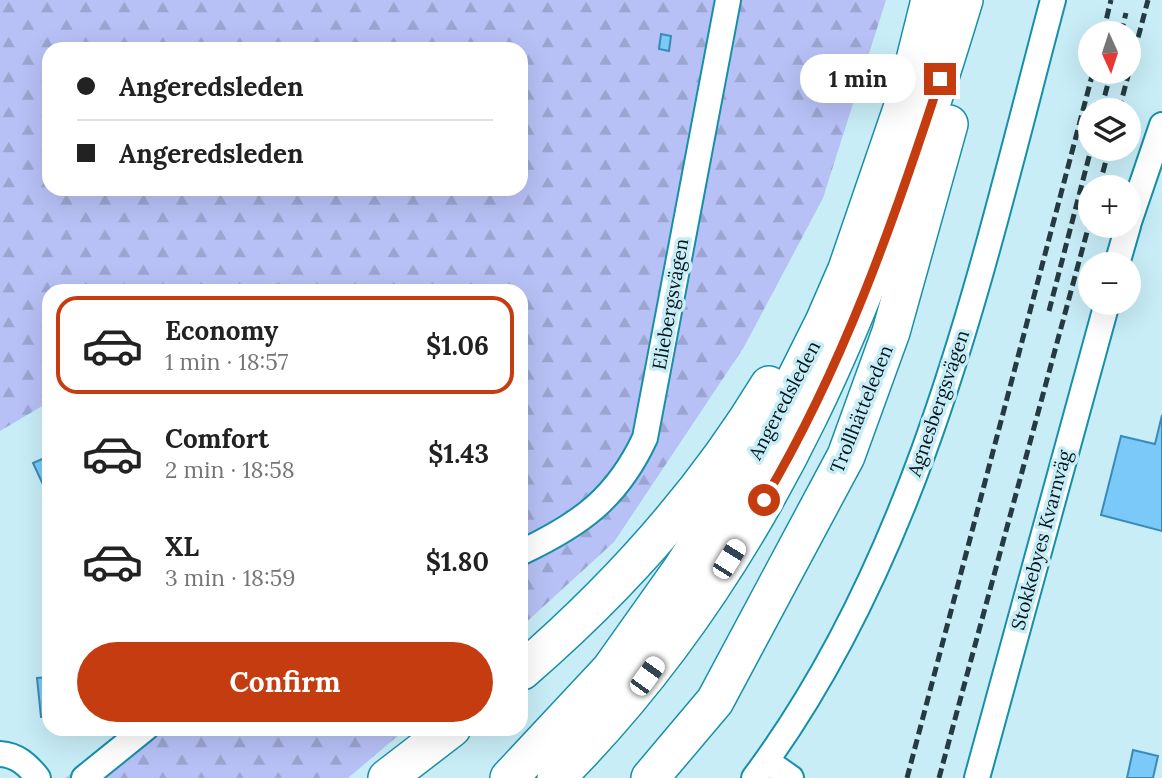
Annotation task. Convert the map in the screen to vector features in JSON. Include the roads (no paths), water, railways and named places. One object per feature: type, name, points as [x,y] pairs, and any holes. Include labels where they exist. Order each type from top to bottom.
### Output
[{"type":"highway","name":"Angeredsleden","points":[[555,778],[589,745],[647,676],[699,605],[789,459],[850,330],[877,262],[964,0]]},
{"type":"highway","name":"Trollhätteleden","points":[[650,778],[715,701],[846,456],[891,332],[982,0]]},
{"type":"highway","name":"Angeredsleden","points":[[509,778],[610,670],[681,570],[765,440],[824,323],[847,269],[905,100],[927,12]]},
{"type":"highway","points":[[528,666],[570,629],[640,559],[682,509],[752,414],[790,351],[816,299],[910,44],[927,12]]},
{"type":"highway","points":[[387,778],[442,736]]},
{"type":"street","name":"Eliebergsvägen","points":[[528,549],[591,513],[614,490],[645,438],[728,0]]},
{"type":"street","name":"Agnesbergsvägen","points":[[761,769],[816,685],[898,523],[975,295],[1053,0]]},
{"type":"street","points":[[1141,186],[1162,125]]},
{"type":"street","name":"Stokkebyes Kvarnväg","points":[[977,778],[1104,315]]},
{"type":"street","points":[[84,778],[136,736]]},
{"type":"street","points":[[0,754],[9,755],[28,765],[38,778]]},
{"type":"street","points":[[761,769],[791,778]]},
{"type":"railway","points":[[1106,21],[1111,0]]},
{"type":"railway","points":[[1122,98],[1148,0]]},
{"type":"railway","points":[[1124,21],[1126,13]]},
{"type":"railway","points":[[907,778],[1090,84]]},
{"type":"railway","points":[[1104,98],[1108,84]]},
{"type":"railway","points":[[1049,311],[1088,161]]},
{"type":"railway","points":[[1102,175],[1106,161]]},
{"type":"railway","points":[[939,778],[1085,238]]}]
